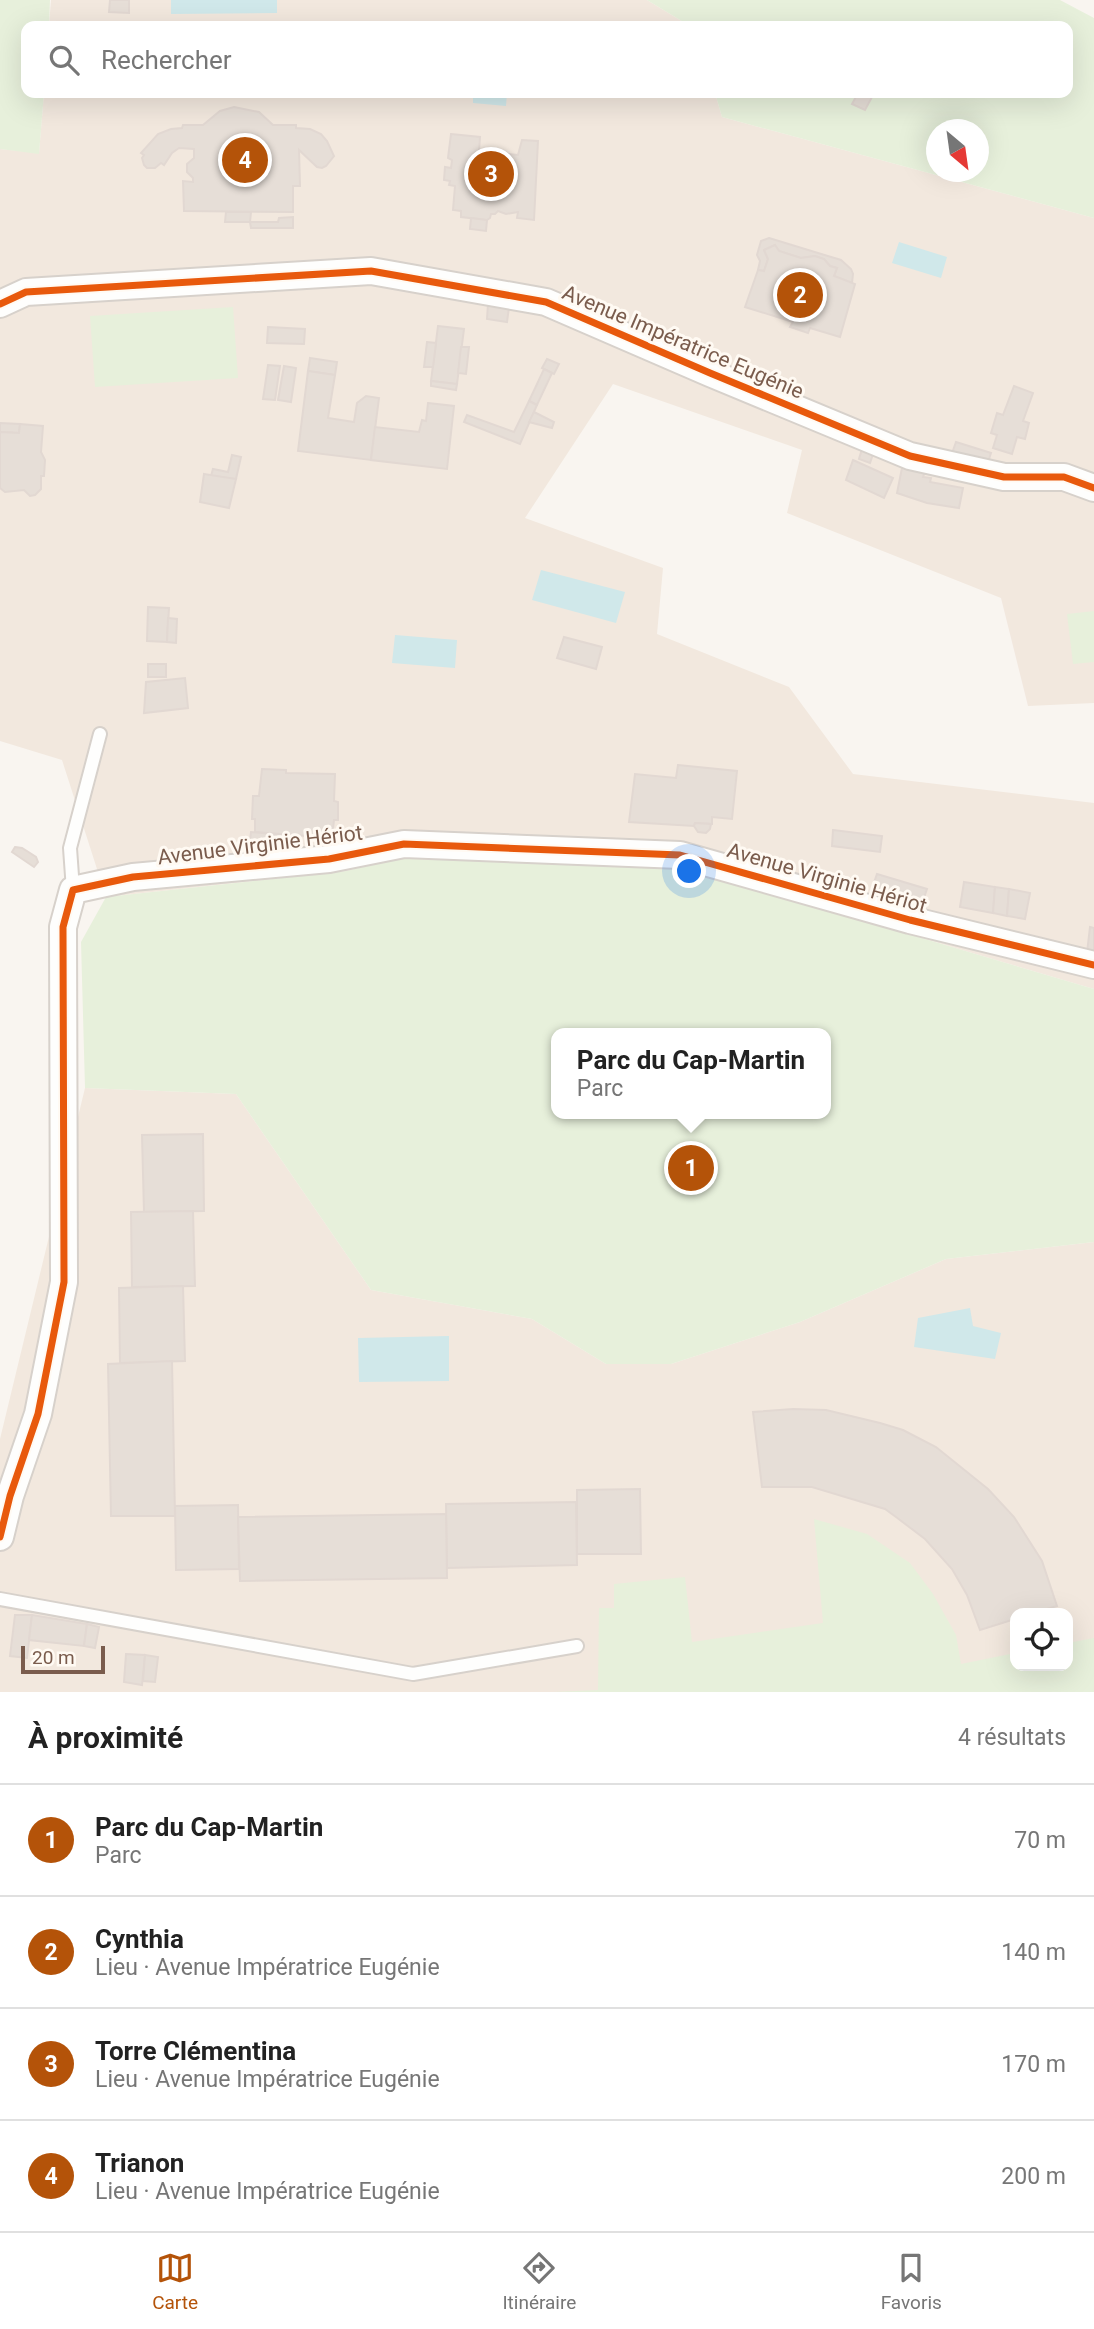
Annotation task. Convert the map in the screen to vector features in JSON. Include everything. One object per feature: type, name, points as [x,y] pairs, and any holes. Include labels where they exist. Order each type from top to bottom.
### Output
[{"type":"street","name":"Avenue Impératrice Eugénie","points":[[0,304],[26,292],[371,271],[547,302],[910,456],[1004,477],[1064,478],[1094,488]]},
{"type":"street","name":"Avenue Virginie Hériot","points":[[73,890],[133,877],[330,859],[404,844],[680,855],[910,920],[1094,965]]},
{"type":"street","points":[[0,1536],[10,1496],[38,1414],[64,1282],[63,927],[73,890]]},
{"type":"lane","points":[[73,890],[70,848],[100,734]]},
{"type":"lane","points":[[0,1599],[413,1674],[577,1646]]},
{"type":"shaded area","points":[[51,0],[647,0],[682,21],[49,21]]},
{"type":"shaded area","points":[[44,98],[716,98],[722,117],[926,172],[926,182],[961,182],[1094,218],[1094,703],[1028,706],[1001,598],[787,513],[802,450],[613,384],[525,518],[663,568],[657,634],[789,687],[853,774],[1094,803],[1094,989],[688,869],[418,854],[346,871],[106,897],[62,760],[0,741],[0,149],[39,153]]},
{"type":"shaded area","points":[[85,1088],[236,1094],[371,1290],[532,1319],[606,1364],[671,1364],[800,1322],[946,1259],[1094,1242],[1094,1692],[0,1692],[0,1439]]},
{"type":"green space","points":[[0,0],[50,0],[49,21],[21,21],[21,98],[44,98],[39,154],[0,149]]},
{"type":"green space","points":[[647,0],[1060,0],[1094,18],[1094,218],[961,182],[989,182],[989,119],[926,119],[926,172],[722,117],[716,98],[1073,98],[1073,21],[682,21]]},
{"type":"green space","points":[[233,307],[238,378],[95,387],[90,316]]},
{"type":"green space","points":[[1094,611],[1094,662],[1073,664],[1067,614]]},
{"type":"green space","points":[[418,854],[688,869],[1094,989],[1094,1242],[946,1259],[800,1322],[671,1364],[606,1364],[532,1319],[371,1290],[236,1094],[85,1088],[81,942],[106,897],[346,871]]},
{"type":"green space","points":[[814,1519],[867,1534],[910,1563],[933,1594],[956,1635],[961,1664],[1010,1654],[1010,1671],[1073,1671],[1073,1642],[1094,1638],[1094,1692],[553,1692],[598,1690],[599,1608],[614,1608],[614,1584],[685,1577],[692,1642],[823,1623]]},
{"type":"water","points":[[171,0],[277,0],[277,13],[171,14]]},
{"type":"water","points":[[473,98],[507,98],[506,106],[473,103]]},
{"type":"water","points":[[899,242],[947,257],[941,278],[892,263]]},
{"type":"water","points":[[541,570],[625,592],[616,623],[532,600]]},
{"type":"water","points":[[395,635],[457,640],[455,668],[392,663]]},
{"type":"water","points":[[970,1308],[973,1326],[1001,1333],[995,1359],[914,1347],[918,1318]]},
{"type":"water","points":[[449,1336],[449,1381],[359,1382],[358,1338]]},
{"type":"building","points":[[110,0],[129,0],[129,13],[109,12]]},
{"type":"building","points":[[855,98],[871,98],[865,110],[852,104]]},
{"type":"building","points":[[234,107],[259,112],[273,125],[296,125],[296,128],[310,129],[321,134],[327,141],[334,156],[322,168],[317,167],[299,150],[300,186],[293,186],[293,212],[184,211],[183,181],[193,182],[187,172],[187,164],[194,158],[194,149],[179,148],[164,165],[161,163],[155,168],[147,168],[144,165],[144,155],[141,153],[158,134],[182,128],[183,125],[203,125],[220,111]]},
{"type":"building","points":[[451,134],[480,137],[479,151],[518,155],[522,140],[538,141],[534,220],[517,218],[518,212],[506,214],[498,211],[491,214],[487,220],[461,217],[461,211],[453,210],[455,186],[444,180],[445,167],[451,168],[452,160],[448,158]]},
{"type":"building","points":[[226,212],[251,212],[250,222],[225,222]]},
{"type":"building","points":[[293,217],[293,228],[251,228],[250,222],[278,222],[279,218]]},
{"type":"building","points":[[471,218],[487,220],[486,231],[470,229]]},
{"type":"building","points":[[769,238],[841,260],[851,269],[852,283],[834,276],[837,268],[830,266],[824,259],[815,256],[801,258],[779,251],[775,245],[764,250],[768,259],[764,271],[758,270],[760,261],[757,255],[761,241]]},
{"type":"building","points":[[775,245],[779,251],[801,258],[815,256],[824,259],[830,266],[837,268],[834,276],[855,284],[840,337],[810,328],[808,333],[790,327],[793,322],[745,307],[758,270],[764,271],[768,259],[764,250]]},
{"type":"building","points":[[488,304],[509,307],[507,322],[487,319]]},
{"type":"building","points":[[438,326],[464,329],[457,384],[431,381]]},
{"type":"building","points":[[268,327],[305,329],[304,344],[267,343]]},
{"type":"building","points":[[427,342],[436,343],[433,367],[424,367]]},
{"type":"building","points":[[461,347],[469,347],[466,374],[458,373]]},
{"type":"building","points":[[310,358],[337,362],[335,375],[308,371]]},
{"type":"building","points":[[547,359],[559,364],[554,374],[542,368]]},
{"type":"building","points":[[268,365],[280,366],[275,400],[263,399]]},
{"type":"building","points":[[284,366],[296,368],[291,402],[278,400]]},
{"type":"building","points":[[544,369],[552,373],[537,405],[529,401]]},
{"type":"building","points":[[308,371],[335,375],[328,418],[354,422],[357,403],[366,396],[379,398],[371,460],[298,451]]},
{"type":"building","points":[[431,381],[457,384],[456,390],[431,386]]},
{"type":"building","points":[[1014,386],[1033,393],[1023,421],[1029,423],[1025,439],[1017,437],[1012,454],[993,448],[997,435],[991,433],[997,413],[1003,415]]},
{"type":"building","points":[[529,401],[537,405],[520,444],[464,422],[467,415],[514,432]]},
{"type":"building","points":[[428,403],[454,406],[447,469],[371,460],[375,427],[419,432],[422,420],[426,421]]},
{"type":"building","points":[[534,412],[554,422],[552,428],[529,422]]},
{"type":"building","points":[[0,423],[20,424],[19,433],[0,432]]},
{"type":"building","points":[[20,424],[43,426],[41,452],[45,460],[44,476],[41,476],[41,489],[30,496],[24,490],[5,492],[0,488],[0,432],[19,433]]},
{"type":"building","points":[[956,442],[991,453],[987,465],[951,456]]},
{"type":"building","points":[[862,449],[873,454],[870,463],[859,459]]},
{"type":"building","points":[[232,455],[241,457],[236,479],[211,476],[213,469],[228,472]]},
{"type":"building","points":[[853,460],[893,478],[884,498],[846,480]]},
{"type":"building","points":[[902,468],[925,472],[923,477],[931,478],[930,482],[963,488],[959,508],[927,503],[897,493]]},
{"type":"building","points":[[204,474],[236,479],[229,508],[200,502]]},
{"type":"building","points":[[148,607],[169,608],[167,642],[147,641]]},
{"type":"building","points":[[168,618],[177,619],[176,643],[167,642]]},
{"type":"building","points":[[564,637],[602,647],[596,669],[557,658]]},
{"type":"building","points":[[148,664],[166,664],[166,677],[148,677]]},
{"type":"building","points":[[185,678],[188,708],[144,713],[146,682]]},
{"type":"building","points":[[678,765],[737,771],[732,819],[712,817],[712,824],[695,823],[694,826],[629,822],[635,774],[676,778]]},
{"type":"building","points":[[262,769],[286,770],[286,773],[335,774],[334,801],[338,802],[338,820],[334,820],[332,838],[255,832],[255,819],[252,819],[253,796],[259,796]]},
{"type":"building","points":[[695,823],[711,824],[710,829],[706,833],[698,832]]},
{"type":"building","points":[[833,830],[882,836],[880,852],[832,846]]},
{"type":"building","points":[[251,832],[286,835],[285,843],[250,841]]},
{"type":"building","points":[[15,847],[22,848],[36,857],[38,862],[34,867],[12,852]]},
{"type":"building","points":[[877,874],[927,889],[919,912],[869,897]]},
{"type":"building","points":[[964,882],[995,887],[993,913],[960,907]]},
{"type":"building","points":[[995,887],[1009,889],[1007,916],[993,913]]},
{"type":"building","points":[[1009,889],[1030,893],[1025,919],[1007,916]]},
{"type":"building","points":[[1090,927],[1094,928],[1094,954],[1087,953]]},
{"type":"building","points":[[203,1134],[204,1211],[144,1212],[142,1135]]},
{"type":"building","points":[[193,1211],[195,1286],[132,1287],[131,1212]]},
{"type":"building","points":[[183,1286],[185,1361],[120,1363],[119,1288]]},
{"type":"building","points":[[172,1361],[175,1516],[111,1516],[108,1364]]},
{"type":"building","points":[[826,1410],[903,1430],[936,1447],[988,1489],[1014,1517],[1042,1561],[1057,1606],[1010,1608],[1010,1621],[980,1630],[967,1595],[952,1569],[925,1539],[885,1509],[812,1487],[762,1487],[753,1412]]},
{"type":"building","points":[[640,1489],[641,1554],[577,1554],[577,1490]]},
{"type":"building","points":[[576,1502],[577,1565],[447,1568],[446,1504]]},
{"type":"building","points":[[238,1505],[239,1569],[176,1570],[175,1506]]},
{"type":"building","points":[[446,1514],[447,1578],[240,1581],[238,1517]]},
{"type":"building","points":[[15,1615],[32,1615],[27,1658],[10,1656]]},
{"type":"building","points":[[32,1615],[87,1624],[84,1646],[29,1640]]},
{"type":"building","points":[[87,1624],[99,1627],[95,1648],[84,1646]]},
{"type":"building","points":[[126,1654],[145,1655],[142,1685],[124,1682]]},
{"type":"building","points":[[145,1655],[158,1657],[155,1682],[143,1681]]},
{"type":"cycle path","points":[[0,304],[26,292],[371,271],[546,302],[910,456],[1004,477],[1064,477],[1094,488]]},
{"type":"cycle path","points":[[0,1537],[10,1496],[38,1414],[64,1282],[63,927],[73,890],[133,877],[329,859],[404,844],[680,855],[910,920],[1094,965]]},
{"type":"place","name":"Trianon","points":[[245,160]]},
{"type":"place","name":"Torre Clémentina","points":[[491,174]]},
{"type":"place","name":"Cynthia","points":[[800,295]]},
{"type":"place","name":"Parc du Cap-Martin","points":[[691,1168]]}]
